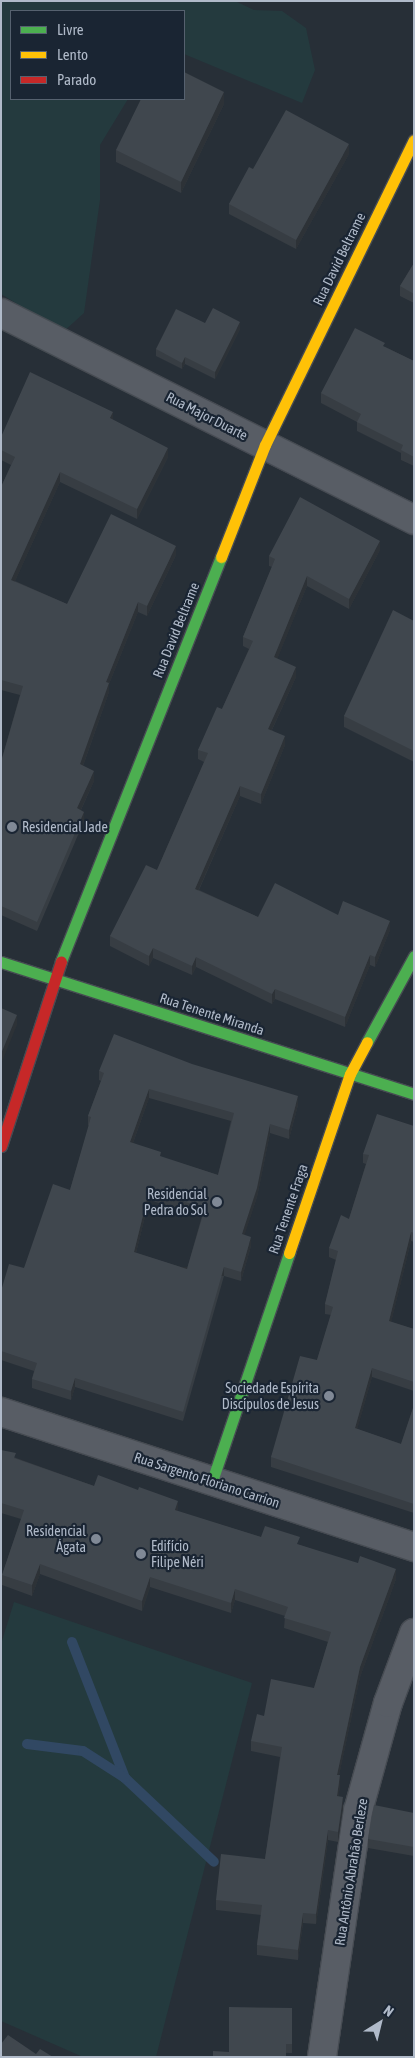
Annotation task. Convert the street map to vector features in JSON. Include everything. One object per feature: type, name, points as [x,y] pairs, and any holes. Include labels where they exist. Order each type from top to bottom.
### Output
[{"type":"street","name":"Rua David Beltrame","points":[[1,1146],[54,979],[265,445],[414,140]]},
{"type":"street","name":"Rua Major Duarte","points":[[3,319],[265,445],[414,520]]},
{"type":"street","name":"Rua Tenente Fraga","points":[[212,1481],[350,1074],[414,956]]},
{"type":"street","name":"Rua Tenente Miranda","points":[[1,962],[414,1094]]},
{"type":"street","name":"Rua Sargento Floriano Carrion","points":[[1,1412],[414,1547]]},
{"type":"street","name":"Rua Antônio Abrahão Berleze","points":[[322,2057],[358,1811],[388,1703],[414,1633]]},
{"type":"green space","points":[[1,1],[235,1],[254,10],[282,11],[306,28],[315,70],[302,103],[185,54],[185,10],[10,10],[10,100],[127,100],[100,145],[100,200],[84,313],[63,332],[1,294]]},
{"type":"green space","points":[[14,1602],[252,1683],[156,2057],[83,2057],[1,2021],[1,1644]]},
{"type":"building","points":[[185,72],[224,92],[181,182],[116,150],[141,100],[185,100]]},
{"type":"building","points":[[286,110],[349,144],[296,240],[229,204],[249,167],[253,169]]},
{"type":"building","points":[[414,263],[414,294],[400,286]]},
{"type":"building","points":[[213,308],[240,322],[215,372],[185,357],[182,363],[156,349],[176,309],[205,323]]},
{"type":"building","points":[[355,328],[385,343],[383,346],[414,361],[414,457],[401,450],[403,445],[357,422],[361,414],[321,393]]},
{"type":"building","points":[[30,372],[113,412],[110,418],[168,448],[137,509],[60,472],[11,580],[67,604],[111,514],[176,546],[147,606],[138,602],[106,682],[109,683],[80,764],[94,771],[77,808],[84,812],[37,922],[1,906],[1,762],[23,686],[1,680],[1,487],[15,457],[1,450],[1,437]]},
{"type":"building","points":[[300,497],[380,541],[349,599],[307,576],[274,657],[296,667],[268,729],[285,736],[261,794],[240,786],[195,889],[258,917],[275,883],[338,915],[343,901],[390,921],[375,957],[370,955],[345,1017],[275,989],[272,994],[196,957],[192,966],[153,948],[149,956],[110,936],[146,865],[157,870],[208,753],[198,750],[217,707],[222,709],[253,641],[243,637],[275,559],[269,556]]},
{"type":"building","points":[[393,610],[414,621],[414,751],[344,716]]},
{"type":"building","points":[[1,1008],[17,1015],[1,1054]]},
{"type":"building","points":[[114,1034],[192,1064],[298,1096],[289,1130],[270,1124],[257,1188],[242,1234],[251,1237],[241,1272],[224,1267],[183,1412],[75,1378],[71,1391],[32,1379],[37,1363],[1,1351],[1,1291],[9,1264],[24,1268],[53,1184],[70,1190],[91,1117],[88,1116],[104,1073],[99,1071]],"holes":[[[149,1089],[234,1113],[218,1175],[160,1156],[161,1152],[130,1142]],[[149,1191],[205,1208],[187,1269],[134,1252]]]},
{"type":"building","points":[[377,1114],[414,1126],[414,1233],[411,1232],[389,1321],[414,1329],[414,1382],[372,1368],[355,1428],[401,1444],[414,1405],[414,1504],[271,1457],[300,1356],[317,1360],[333,1307],[325,1304],[338,1251],[329,1248],[341,1215],[349,1219],[369,1155],[363,1154]]},
{"type":"building","points":[[1,1450],[16,1453],[14,1458],[94,1486],[98,1475],[138,1490],[139,1487],[178,1501],[175,1510],[261,1537],[265,1526],[300,1537],[297,1544],[358,1563],[360,1556],[396,1569],[360,1667],[337,1775],[340,1775],[337,1796],[343,1797],[338,1832],[328,1830],[316,1914],[303,1913],[298,1950],[257,1945],[262,1905],[216,1900],[221,1854],[265,1859],[282,1747],[251,1741],[257,1714],[264,1716],[271,1679],[314,1688],[331,1632],[284,1618],[288,1607],[235,1589],[231,1603],[150,1577],[142,1601],[40,1564],[32,1585],[2,1575],[24,1510],[1,1503]]},
{"type":"building","points":[[374,1805],[414,1813],[414,1847],[368,1839]]},
{"type":"building","points":[[229,2007],[292,2008],[292,2044],[286,2044],[286,2057],[213,2057],[213,2051],[229,2052]]},
{"type":"building","points":[[8,2035],[36,2054],[40,2049],[53,2057],[1,2057],[1,2044]]},
{"type":"waterway","points":[[72,1642],[125,1778],[214,1862]]},
{"type":"waterway","points":[[27,1744],[83,1751],[125,1778]]},
{"type":"traffic: fast","points":[[61,961],[221,557]]},
{"type":"traffic: fast","points":[[367,1042],[414,956]]},
{"type":"traffic: fast","points":[[1,962],[414,1094]]},
{"type":"traffic: fast","points":[[212,1481],[289,1253]]},
{"type":"traffic: slow","points":[[221,557],[265,445],[414,140]]},
{"type":"traffic: slow","points":[[289,1253],[350,1074],[367,1042]]},
{"type":"traffic: jam","points":[[1,1146],[61,961]]},
{"type":"place","name":"Residencial Jade","points":[[12,827]]},
{"type":"place","name":"Residencial Pedra do Sol","points":[[217,1202]]},
{"type":"place","name":"Sociedade Espírita Discípulos de Jesus","points":[[329,1396]]},
{"type":"place","name":"Residencial Ágata","points":[[96,1539]]},
{"type":"place","name":"Edifício Filipe Néri","points":[[141,1554]]}]
